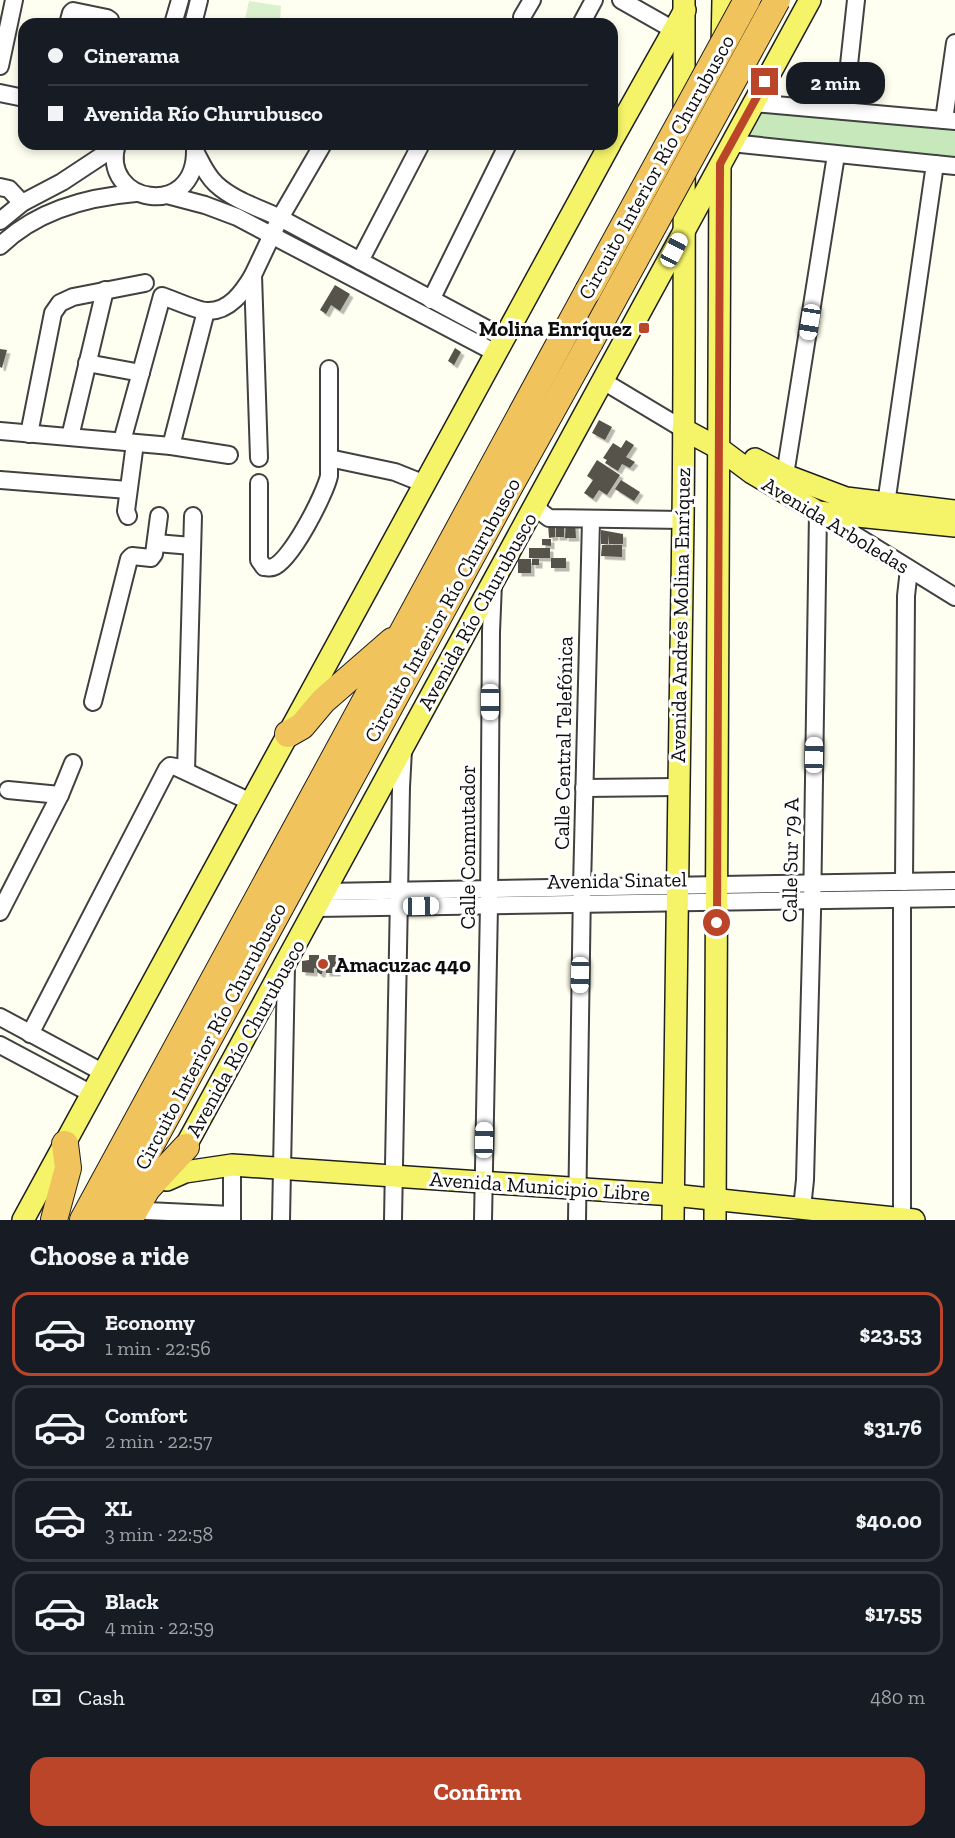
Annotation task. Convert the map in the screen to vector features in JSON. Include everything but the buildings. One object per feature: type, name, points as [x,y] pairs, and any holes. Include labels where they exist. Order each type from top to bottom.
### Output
[{"type":"highway","name":"Circuito Interior Río Churubusco","points":[[83,1220],[747,0]]},
{"type":"highway","name":"Circuito Interior Río Churubusco","points":[[110,1220],[777,0]]},
{"type":"highway","points":[[288,734],[302,726],[323,701],[404,631]]},
{"type":"highway","points":[[54,1220],[68,1168],[65,1144]]},
{"type":"highway","points":[[139,1217],[147,1189],[186,1147]]},
{"type":"main road","name":"Avenida Andrés Molina Enríquez","points":[[715,1210],[720,164],[723,0]]},
{"type":"main road","name":"Avenida Río Churubusco","points":[[139,1217],[167,1179],[186,1147],[810,0]]},
{"type":"main road","points":[[618,129],[686,4]]},
{"type":"main road","name":"Avenida Andrés Molina Enríquez","points":[[673,1220],[678,893],[677,787],[683,520],[686,4]]},
{"type":"main road","points":[[23,1220],[607,150]]},
{"type":"main road","name":"Avenida Arboledas","points":[[683,429],[818,512]]},
{"type":"main road","name":"Avenida Arboledas","points":[[720,450],[746,453],[785,475],[846,498],[955,511]]},
{"type":"main road","points":[[818,512],[955,526]]},
{"type":"main road","name":"Avenida Municipio Libre","points":[[167,1179],[185,1172],[232,1165],[673,1195],[715,1210],[802,1208],[908,1219]]},
{"type":"street","points":[[0,66],[14,0]]},
{"type":"street","points":[[175,18],[180,0]]},
{"type":"street","points":[[194,18],[199,0]]},
{"type":"street","points":[[522,17],[532,0]]},
{"type":"street","points":[[584,18],[594,0]]},
{"type":"street","points":[[621,0],[672,29]]},
{"type":"street","points":[[844,111],[856,0]]},
{"type":"street","points":[[70,18],[73,11],[106,18]]},
{"type":"street","points":[[753,103],[949,121],[955,43]]},
{"type":"street","points":[[0,93],[18,97]]},
{"type":"street","points":[[731,143],[955,166]]},
{"type":"street","points":[[0,221],[22,203],[62,182],[109,150]]},
{"type":"street","points":[[115,150],[114,160],[117,173],[136,193]]},
{"type":"street","points":[[0,246],[11,235],[48,213],[104,195],[136,193],[151,197],[167,195],[180,189],[189,178],[194,165],[194,150]]},
{"type":"street","points":[[195,150],[205,171],[216,184],[243,201],[280,218],[431,300],[500,345]]},
{"type":"street","points":[[128,516],[126,511],[129,442],[141,373],[162,296],[206,311],[232,302],[240,295],[253,275],[280,218],[320,150]]},
{"type":"street","points":[[360,261],[419,150]]},
{"type":"street","points":[[431,300],[505,150]]},
{"type":"street","points":[[785,475],[836,154]]},
{"type":"street","points":[[886,504],[935,164]]},
{"type":"street","points":[[0,187],[9,189],[22,203]]},
{"type":"street","points":[[167,195],[237,217],[500,345]]},
{"type":"street","points":[[253,275],[259,458]]},
{"type":"street","points":[[29,434],[53,313],[60,303],[73,297],[145,283]]},
{"type":"street","points":[[70,437],[105,290]]},
{"type":"street","points":[[171,446],[206,311]]},
{"type":"street","points":[[87,363],[141,373]]},
{"type":"street","points":[[260,483],[259,560],[264,567],[274,567],[283,560],[308,524],[327,488],[329,369]]},
{"type":"street","name":"Avenida Arboledas","points":[[603,381],[683,429]]},
{"type":"street","points":[[0,431],[171,446],[229,455]]},
{"type":"street","points":[[329,458],[395,472],[425,483]]},
{"type":"street","points":[[0,480],[128,490]]},
{"type":"street","points":[[536,503],[541,512],[549,518],[683,520]]},
{"type":"street","name":"Avenida Arboledas","points":[[818,512],[955,597]]},
{"type":"street","name":"Calle Sur 79 A","points":[[802,1208],[805,1180],[812,891],[818,512]]},
{"type":"street","points":[[93,702],[129,559],[132,556],[152,558],[159,516]]},
{"type":"street","points":[[186,771],[193,516]]},
{"type":"street","name":"Calle Central Telefónica","points":[[577,1220],[591,520]]},
{"type":"street","points":[[156,543],[192,546]]},
{"type":"street","points":[[908,1219],[903,890],[906,596],[909,570]]},
{"type":"street","name":"Calle Conmutador","points":[[483,1220],[493,583]]},
{"type":"street","points":[[393,1220],[400,787],[404,747]]},
{"type":"street","points":[[0,912],[60,795],[73,763]]},
{"type":"street","points":[[30,1034],[167,769],[170,766],[186,771],[251,802]]},
{"type":"street","points":[[584,788],[677,787]]},
{"type":"street","points":[[8,790],[60,795]]},
{"type":"street","name":"Avenida Sinatel","points":[[320,900],[903,890],[955,881]]},
{"type":"street","name":"Avenida Sinatel","points":[[903,890],[955,898]]},
{"type":"street","points":[[281,1220],[286,961]]},
{"type":"street","points":[[0,1017],[104,1073]]},
{"type":"street","points":[[37,1065],[48,1044]]},
{"type":"street","points":[[0,1045],[92,1094]]},
{"type":"street","points":[[139,1217],[232,1217],[232,1165]]},
{"type":"green space","points":[[249,1],[281,6],[280,18],[245,18]]},
{"type":"green space","points":[[759,105],[955,125],[955,161],[745,141]]},
{"type":"place","name":"Molina Enríquez","points":[[644,328]]},
{"type":"place","name":"Amacuzac 440","points":[[323,964]]},
{"type":"route","points":[[717,923],[720,164],[765,82]]}]
